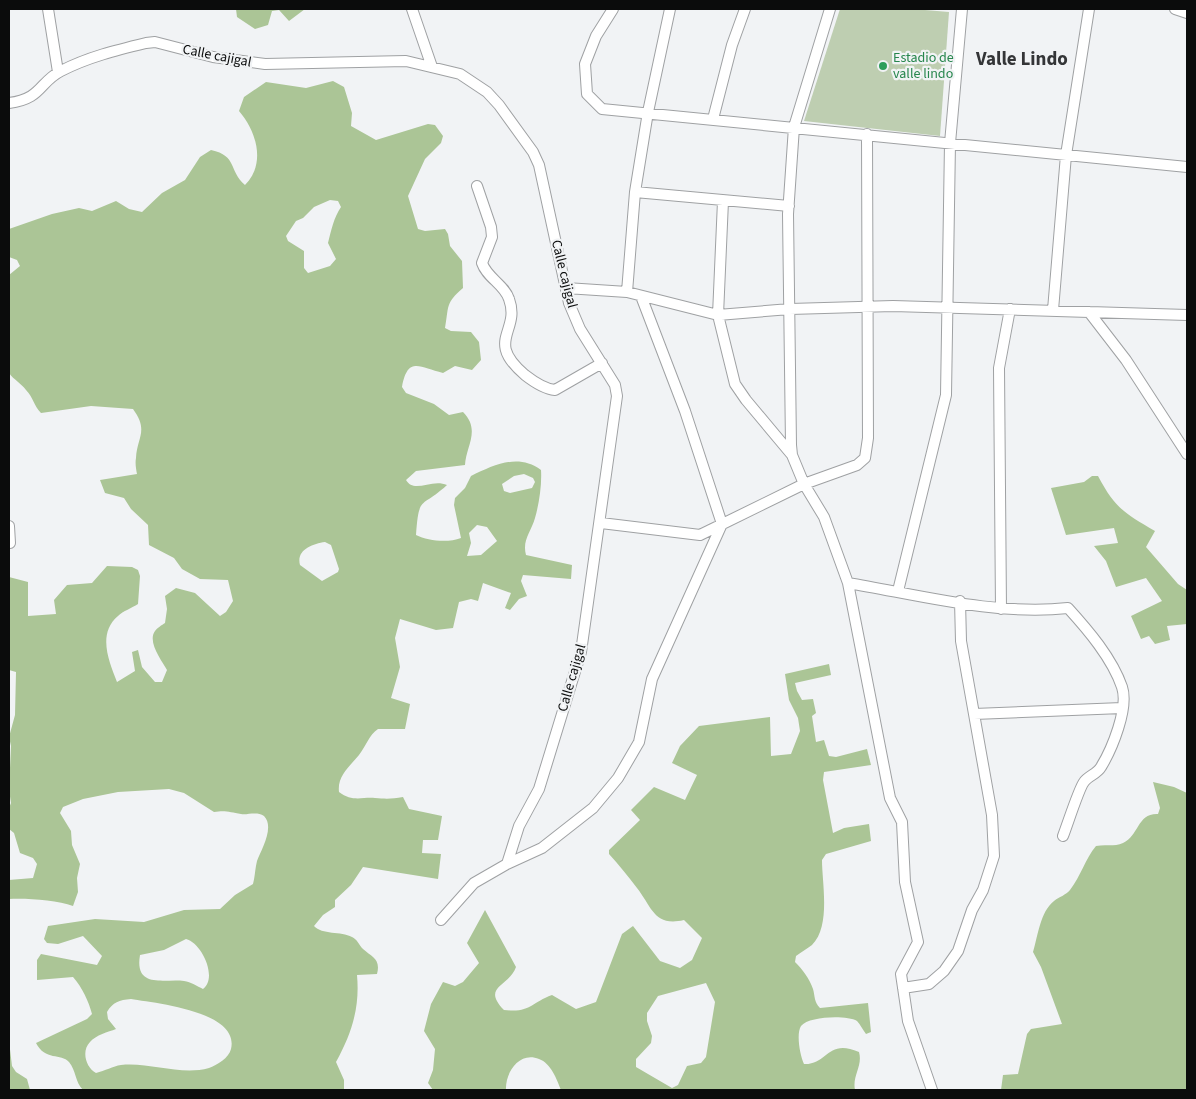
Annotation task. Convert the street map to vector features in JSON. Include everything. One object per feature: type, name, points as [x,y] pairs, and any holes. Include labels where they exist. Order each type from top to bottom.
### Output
[{"type":"street","points":[[48,9],[58,72]]},
{"type":"street","points":[[412,9],[432,67]]},
{"type":"street","points":[[613,9],[596,36],[585,64],[587,94],[602,109],[713,118],[1187,167]]},
{"type":"street","points":[[627,292],[635,192],[648,112],[670,9]]},
{"type":"street","points":[[713,118],[732,45],[745,9]]},
{"type":"street","points":[[792,455],[789,206],[794,127],[830,9]]},
{"type":"street","points":[[898,591],[946,395],[950,143],[962,9]]},
{"type":"street","points":[[1052,310],[1066,155],[1089,9]]},
{"type":"street","points":[[1175,9],[1187,13]]},
{"type":"street","name":"Calle cajigal","points":[[9,103],[18,102],[37,93],[58,72],[96,55],[155,42],[213,57],[266,64],[406,61],[460,74],[486,92],[499,105],[534,152],[540,165],[566,288],[580,328],[615,385],[617,396],[601,522],[581,652],[540,789],[519,826],[507,864]]},
{"type":"street","points":[[601,522],[700,535],[804,484],[857,465],[865,458],[868,438],[867,134]]},
{"type":"street","points":[[477,186],[491,227],[492,237],[482,263],[494,281],[504,289],[510,300],[511,316],[504,342],[510,360],[548,390],[555,390],[602,363]]},
{"type":"street","points":[[635,192],[789,206]]},
{"type":"street","points":[[723,201],[718,315],[735,384],[792,455],[804,484],[824,517],[848,582],[890,798],[902,822],[905,882],[918,942],[901,974],[908,1021],[932,1090]]},
{"type":"street","points":[[566,288],[627,292],[718,315],[790,309],[948,306],[1089,312],[1187,311]]},
{"type":"street","points":[[441,920],[474,884],[491,872],[542,848],[593,808],[618,778],[640,742],[652,679],[722,524],[684,411],[641,296]]},
{"type":"street","points":[[1001,609],[999,368],[1010,309]]},
{"type":"street","points":[[1089,312],[1126,360],[1187,454]]},
{"type":"street","points":[[9,526],[10,543]]},
{"type":"street","points":[[848,582],[1001,609],[1038,611],[1068,608],[1087,628],[1123,688],[1122,708],[1113,744],[1100,769],[1083,782],[1063,836]]},
{"type":"street","points":[[903,988],[929,984],[944,971],[958,951],[972,910],[983,890],[994,856],[992,815],[961,641],[960,601]]},
{"type":"street","points":[[974,714],[1122,708]]},
{"type":"green space","points":[[236,9],[305,9],[289,21],[279,10],[272,11],[268,25],[255,29],[237,17]]},
{"type":"green space","name":"Estadio de valle lindo","points":[[840,9],[913,9],[949,12],[940,136],[804,121]]},
{"type":"green space","points":[[333,81],[344,87],[352,113],[351,126],[376,140],[428,124],[435,125],[443,136],[441,143],[425,159],[408,196],[418,229],[425,231],[445,229],[450,246],[462,261],[463,288],[450,302],[445,328],[451,331],[471,332],[479,342],[481,360],[472,370],[455,366],[443,373],[416,366],[408,371],[405,377],[402,387],[406,393],[434,404],[449,415],[463,412],[471,425],[472,432],[465,465],[416,471],[406,480],[414,486],[435,483],[447,485],[420,507],[416,535],[438,541],[461,538],[454,505],[455,498],[465,488],[471,476],[506,462],[524,462],[541,470],[540,494],[536,513],[525,545],[526,555],[572,565],[571,579],[523,575],[521,581],[527,596],[519,599],[510,610],[505,608],[511,593],[483,583],[478,601],[471,599],[459,602],[453,628],[436,630],[400,619],[395,638],[400,667],[391,698],[410,704],[405,729],[378,729],[375,731],[342,776],[339,792],[348,797],[357,798],[389,799],[403,797],[409,809],[442,816],[438,840],[423,840],[422,853],[441,854],[438,879],[363,867],[351,885],[335,900],[335,907],[323,915],[314,926],[322,931],[348,935],[354,938],[375,959],[378,965],[377,974],[357,975],[358,987],[354,1020],[336,1062],[344,1080],[344,1090],[83,1090],[66,1059],[48,1055],[36,1043],[87,1019],[92,1014],[89,1005],[73,977],[37,980],[37,960],[41,954],[97,965],[102,956],[83,936],[58,944],[47,943],[44,939],[48,926],[95,919],[144,922],[184,910],[220,909],[235,895],[253,884],[257,861],[266,839],[268,826],[264,816],[255,813],[214,812],[184,793],[169,789],[118,792],[83,799],[63,807],[60,813],[71,831],[72,845],[80,864],[77,878],[78,892],[73,906],[41,900],[9,899],[9,880],[33,878],[37,864],[33,858],[20,853],[14,833],[9,829],[11,746],[9,737],[15,715],[16,672],[9,670],[9,577],[28,582],[28,616],[56,614],[54,600],[67,585],[92,583],[107,566],[132,567],[138,570],[140,576],[138,604],[118,616],[112,623],[106,639],[108,657],[117,682],[135,671],[132,652],[138,650],[142,667],[155,682],[162,682],[167,670],[154,646],[153,635],[165,623],[167,609],[165,596],[176,588],[195,593],[220,616],[226,612],[233,601],[228,580],[200,579],[182,569],[174,558],[149,545],[148,525],[131,509],[124,498],[105,493],[100,480],[137,474],[136,460],[141,429],[138,417],[133,409],[91,406],[41,413],[22,385],[9,373],[9,275],[20,266],[17,260],[9,257],[9,229],[52,214],[79,208],[92,211],[116,201],[129,209],[142,212],[162,193],[185,180],[200,157],[211,150],[220,153],[229,160],[236,174],[245,185],[252,177],[255,168],[257,148],[250,128],[239,111],[244,97],[266,82],[306,88]],"holes":[[[330,200],[338,201],[341,207],[328,243],[336,259],[330,266],[308,273],[304,268],[304,251],[288,241],[286,236],[296,221],[303,218],[314,207]],[[524,474],[533,478],[535,482],[532,488],[510,493],[504,491],[502,484],[514,476]],[[477,525],[487,527],[497,541],[481,555],[467,556],[471,543],[469,533]],[[325,542],[331,545],[339,569],[338,572],[322,581],[300,565],[299,560],[300,555],[306,549]],[[186,939],[198,947],[206,961],[209,977],[207,984],[203,989],[194,984],[177,980],[161,981],[147,978],[139,966],[140,955],[164,950]],[[131,999],[158,1003],[193,1011],[209,1018],[222,1026],[230,1036],[230,1052],[216,1065],[198,1070],[176,1070],[132,1065],[118,1066],[96,1073],[87,1063],[85,1054],[87,1046],[95,1037],[116,1029],[108,1019],[107,1012],[114,1004]]]},
{"type":"green space","points":[[1092,476],[1098,476],[1110,496],[1121,509],[1155,531],[1146,547],[1178,584],[1187,590],[1187,624],[1167,626],[1170,640],[1155,644],[1149,636],[1141,639],[1131,616],[1162,601],[1146,578],[1116,587],[1106,561],[1094,546],[1118,543],[1114,528],[1066,535],[1051,488],[1084,482]]},
{"type":"green space","points":[[829,664],[831,675],[795,683],[802,700],[813,699],[816,713],[812,716],[816,742],[824,740],[829,756],[836,757],[867,749],[871,765],[824,772],[823,780],[833,833],[844,828],[869,824],[871,841],[826,854],[822,860],[824,916],[822,927],[812,945],[796,956],[795,962],[810,981],[820,1008],[868,1003],[871,1032],[866,1034],[857,1021],[852,1019],[820,1018],[801,1026],[799,1034],[800,1050],[804,1064],[818,1061],[840,1048],[859,1052],[860,1062],[854,1085],[855,1090],[561,1090],[547,1064],[532,1057],[525,1058],[515,1065],[508,1077],[506,1090],[433,1090],[428,1083],[433,1070],[435,1049],[424,1031],[431,1004],[443,982],[455,986],[463,982],[479,963],[467,943],[485,910],[516,967],[513,974],[496,991],[495,996],[504,1010],[525,1009],[552,995],[576,1009],[596,1002],[622,934],[633,926],[660,961],[680,968],[692,960],[702,938],[684,920],[666,921],[655,914],[634,884],[609,854],[609,850],[640,820],[631,810],[654,787],[685,800],[697,775],[672,763],[680,746],[699,726],[770,717],[771,756],[791,754],[800,731],[798,718],[789,700],[785,674]],"holes":[[[706,983],[715,1002],[706,1057],[701,1063],[687,1066],[678,1085],[672,1088],[636,1067],[636,1059],[651,1043],[652,1036],[647,1021],[647,1013],[658,996]]]},
{"type":"green space","points":[[1153,782],[1174,787],[1187,793],[1187,1090],[1001,1090],[1003,1075],[1018,1074],[1027,1034],[1031,1029],[1062,1024],[1041,967],[1033,952],[1046,911],[1054,901],[1070,890],[1096,846],[1123,843],[1128,840],[1146,817],[1158,814],[1160,808]]},
{"type":"green space","points":[[9,1041],[12,1066],[16,1072],[27,1079],[30,1090],[9,1090]]},
{"type":"place","name":"Estadio de valle lindo","points":[[883,66]]},
{"type":"district","name":"Valle Lindo","points":[[1022,59]]}]
